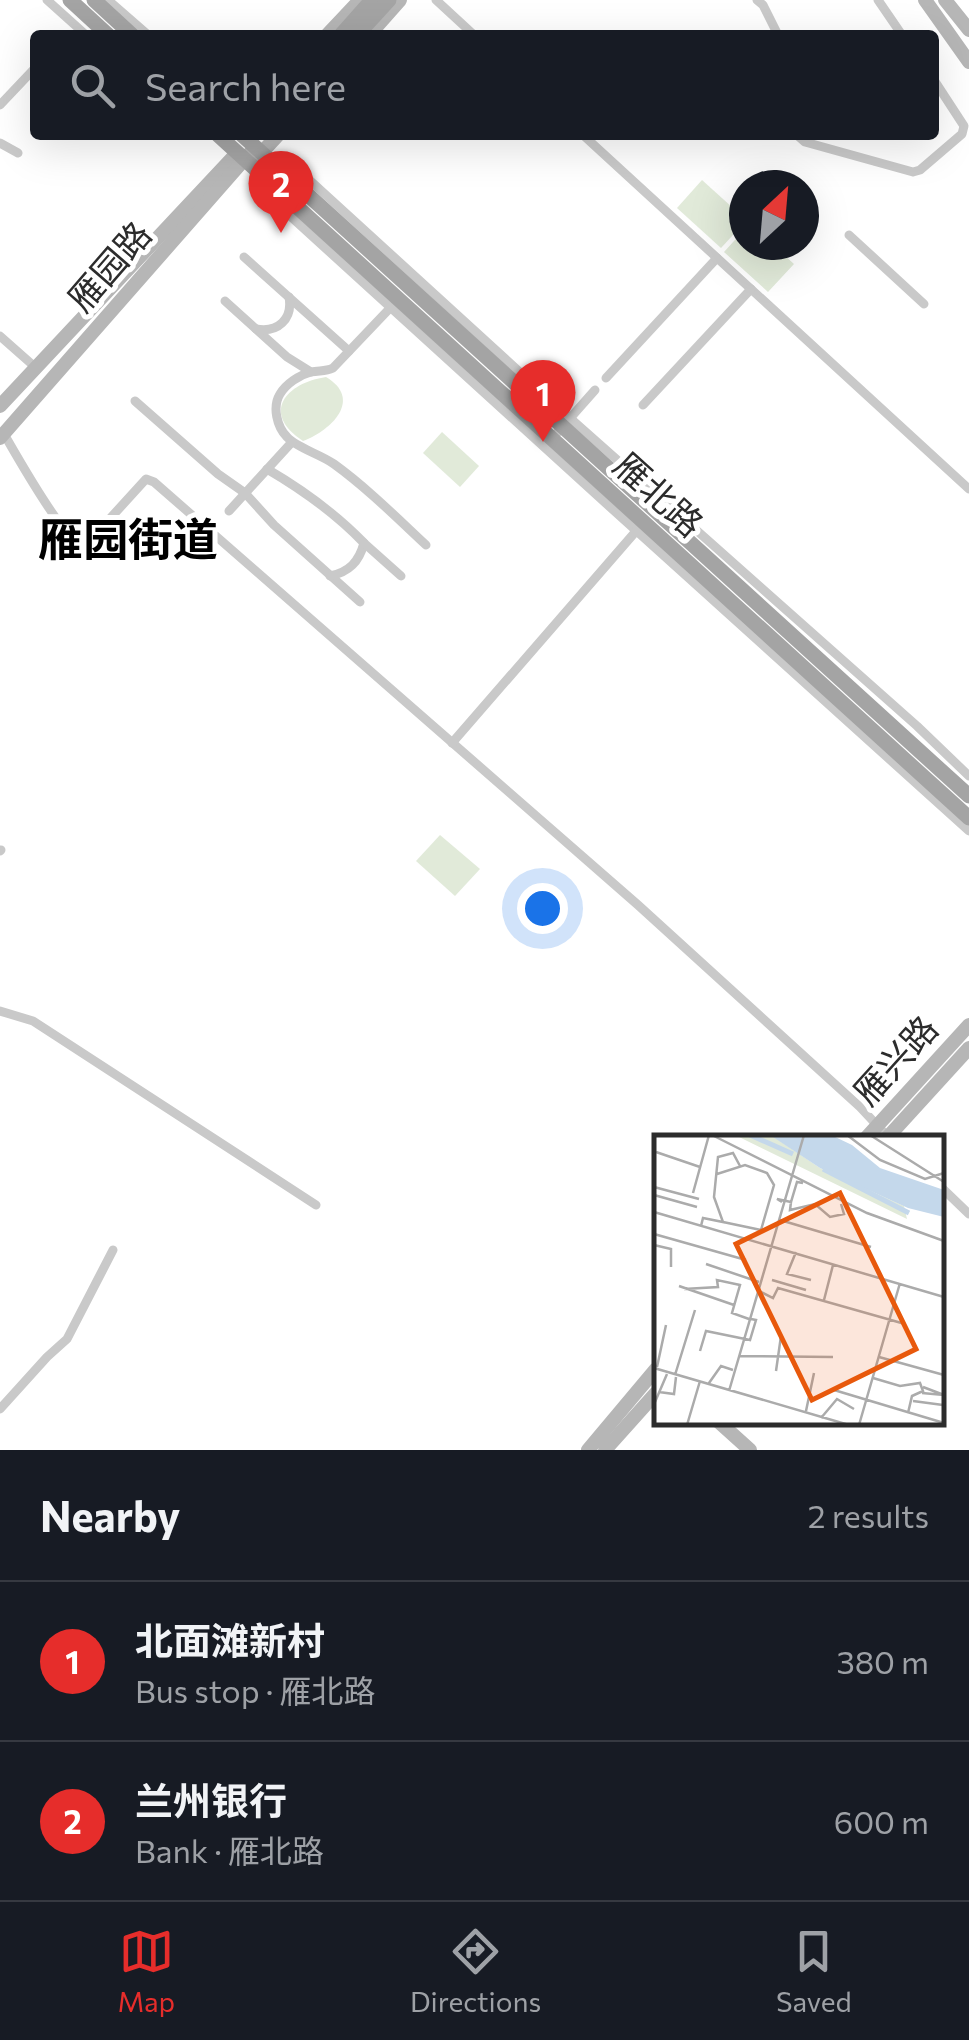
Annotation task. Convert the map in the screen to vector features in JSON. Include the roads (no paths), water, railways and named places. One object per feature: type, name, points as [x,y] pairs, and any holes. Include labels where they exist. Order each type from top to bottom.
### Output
[{"type":"main road","points":[[70,0],[103,30]]},
{"type":"main road","points":[[94,0],[127,30]]},
{"type":"main road","points":[[337,30],[389,0]]},
{"type":"main road","points":[[346,30],[368,12],[400,0]]},
{"type":"main road","points":[[925,0],[969,62]]},
{"type":"main road","points":[[949,0],[969,28]]},
{"type":"main road","name":"雁北路","points":[[243,144],[557,432],[644,521],[969,818]]},
{"type":"main road","name":"雁园路","points":[[0,406],[243,144]]},
{"type":"main road","name":"雁园路","points":[[2,436],[243,144]]},
{"type":"main road","name":"雁北路","points":[[644,521],[969,796]]},
{"type":"main road","name":"雁兴路","points":[[882,1135],[969,1025]]},
{"type":"main road","name":"雁兴路","points":[[882,1135],[969,1048]]},
{"type":"main road","points":[[588,1450],[654,1371]]},
{"type":"main road","points":[[606,1450],[654,1395]]},
{"type":"main road","points":[[722,1425],[750,1450]]},
{"type":"street","points":[[47,0],[80,30]]},
{"type":"street","points":[[108,0],[142,30]]},
{"type":"street","points":[[436,0],[469,30]]},
{"type":"street","points":[[757,0],[776,30]]},
{"type":"street","points":[[878,0],[899,30]]},
{"type":"street","points":[[0,104],[30,73]]},
{"type":"street","points":[[803,140],[912,172],[920,170],[962,134],[964,126],[939,88]]},
{"type":"street","points":[[588,140],[969,489]]},
{"type":"street","points":[[0,144],[18,152]]},
{"type":"street","points":[[243,144],[268,195],[404,293],[557,432],[917,726],[969,776]]},
{"type":"street","points":[[848,235],[924,304]]},
{"type":"street","points":[[244,257],[348,351]]},
{"type":"street","points":[[606,378],[716,258]]},
{"type":"street","points":[[644,405],[750,289]]},
{"type":"street","points":[[404,293],[328,371],[311,372],[284,390],[276,412],[280,428],[292,442],[330,461],[363,486],[426,546]]},
{"type":"street","points":[[255,329],[279,326],[289,314],[289,297]]},
{"type":"street","points":[[226,300],[287,357],[311,372]]},
{"type":"street","points":[[0,336],[35,367]]},
{"type":"street","points":[[557,432],[595,390]]},
{"type":"street","points":[[135,402],[245,494],[274,526],[360,602]]},
{"type":"street","points":[[557,432],[644,521],[969,831]]},
{"type":"street","points":[[2,436],[66,530],[76,538],[96,536],[146,479],[154,482],[638,906],[860,1107],[882,1135]]},
{"type":"street","points":[[229,511],[292,442]]},
{"type":"street","points":[[267,469],[343,520],[402,576]]},
{"type":"street","points":[[452,743],[644,521]]},
{"type":"street","points":[[330,576],[349,569],[364,543]]},
{"type":"street","points":[[0,1011],[32,1020],[316,1205]]},
{"type":"street","points":[[944,1190],[969,1214]]},
{"type":"street","points":[[0,1409],[67,1339],[113,1250]]},
{"type":"place","name":"兰州银行","points":[[281,233]]},
{"type":"place","name":"北面滩新村","points":[[543,442]]},
{"type":"district","name":"雁园街道","points":[[128,540]]}]
